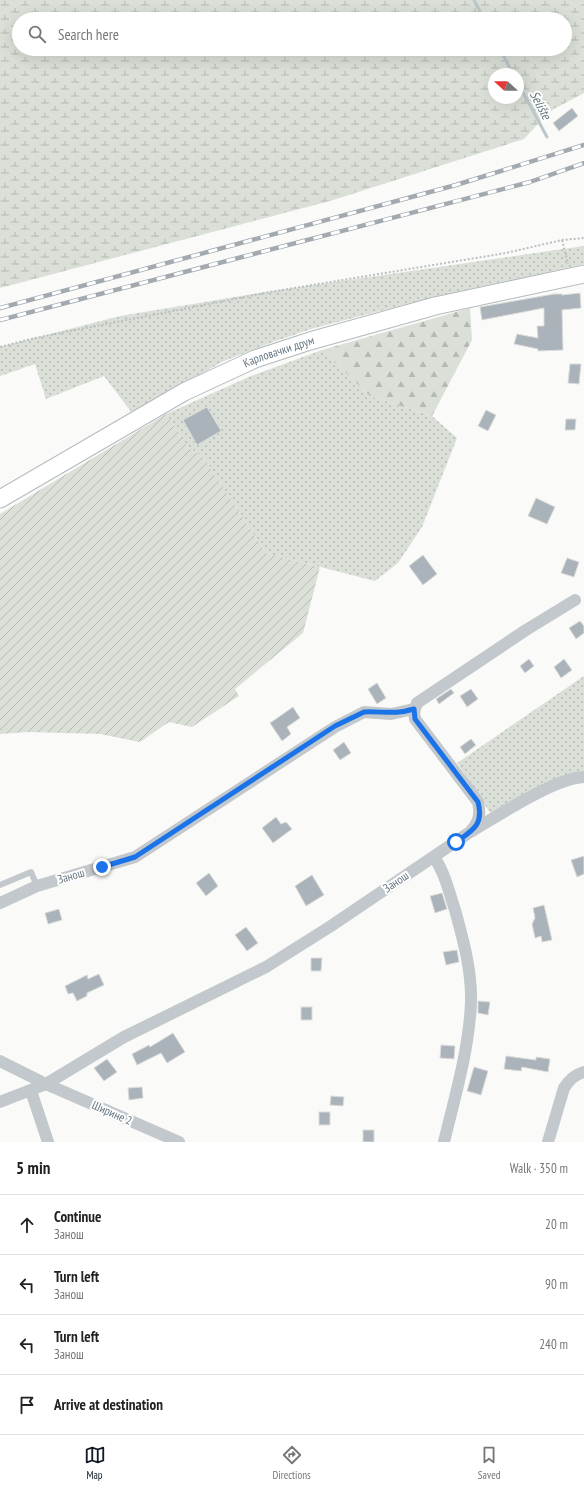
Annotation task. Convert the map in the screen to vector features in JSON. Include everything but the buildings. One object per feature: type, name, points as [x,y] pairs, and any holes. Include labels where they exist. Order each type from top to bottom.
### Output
[{"type":"main road","name":"Карловачки друм","points":[[0,498],[184,392],[255,359],[310,340],[405,314],[578,275]]},
{"type":"street","points":[[414,709],[417,703],[422,699],[526,630],[575,600]]},
{"type":"street","name":"Занош","points":[[0,903],[37,886],[135,857],[335,726],[364,712],[391,714],[414,709],[415,719],[478,802],[480,813],[478,824],[470,832]]},
{"type":"street","name":"Занош","points":[[0,1102],[46,1084],[124,1037],[266,967],[470,832],[536,795],[574,778],[584,778]]},
{"type":"street","points":[[434,857],[440,866],[447,883],[464,942],[471,1002],[462,1070],[444,1142]]},
{"type":"street","name":"Ширине 2","points":[[0,1060],[46,1084],[178,1142]]},
{"type":"street","points":[[548,1142],[564,1088],[575,1075],[584,1072]]},
{"type":"street","points":[[31,1091],[48,1142]]},
{"type":"lane","points":[[0,885],[31,872],[37,886]]},
{"type":"path","points":[[0,347],[36,338],[270,292],[506,253],[562,240],[584,238]]},
{"type":"path","points":[[562,240],[578,275]]},
{"type":"green space","points":[[0,0],[584,0],[584,93],[550,111],[524,139],[330,201],[0,288]]},
{"type":"green space","points":[[584,246],[584,264],[433,297],[311,329],[270,343],[224,361],[132,413],[104,376],[46,399],[35,364],[0,376],[0,347],[120,316],[259,293]]},
{"type":"green space","points":[[470,308],[472,340],[432,416],[370,396],[322,350]]},
{"type":"green space","points":[[322,350],[370,396],[432,416],[457,438],[422,527],[398,563],[375,581],[266,553],[204,458],[187,447],[166,414],[251,376]]},
{"type":"green space","points":[[166,414],[187,447],[204,458],[266,553],[320,567],[303,633],[235,689],[239,696],[192,727],[169,722],[140,742],[100,734],[29,732],[0,734],[0,514]]},
{"type":"green space","points":[[584,676],[584,771],[491,814],[457,763]]},
{"type":"waterway","name":"Selište","points":[[474,0],[480,12]]},
{"type":"waterway","name":"Selište","points":[[504,56],[510,68]]},
{"type":"waterway","name":"Selište","points":[[524,94],[547,137]]},
{"type":"railway","points":[[0,308],[456,185],[584,145]]},
{"type":"railway","points":[[0,320],[530,182],[584,163]]},
{"type":"route","points":[[102,867],[135,857],[335,726],[364,712],[391,714],[414,709],[415,719],[478,802],[480,813],[478,824],[456,842]]}]
